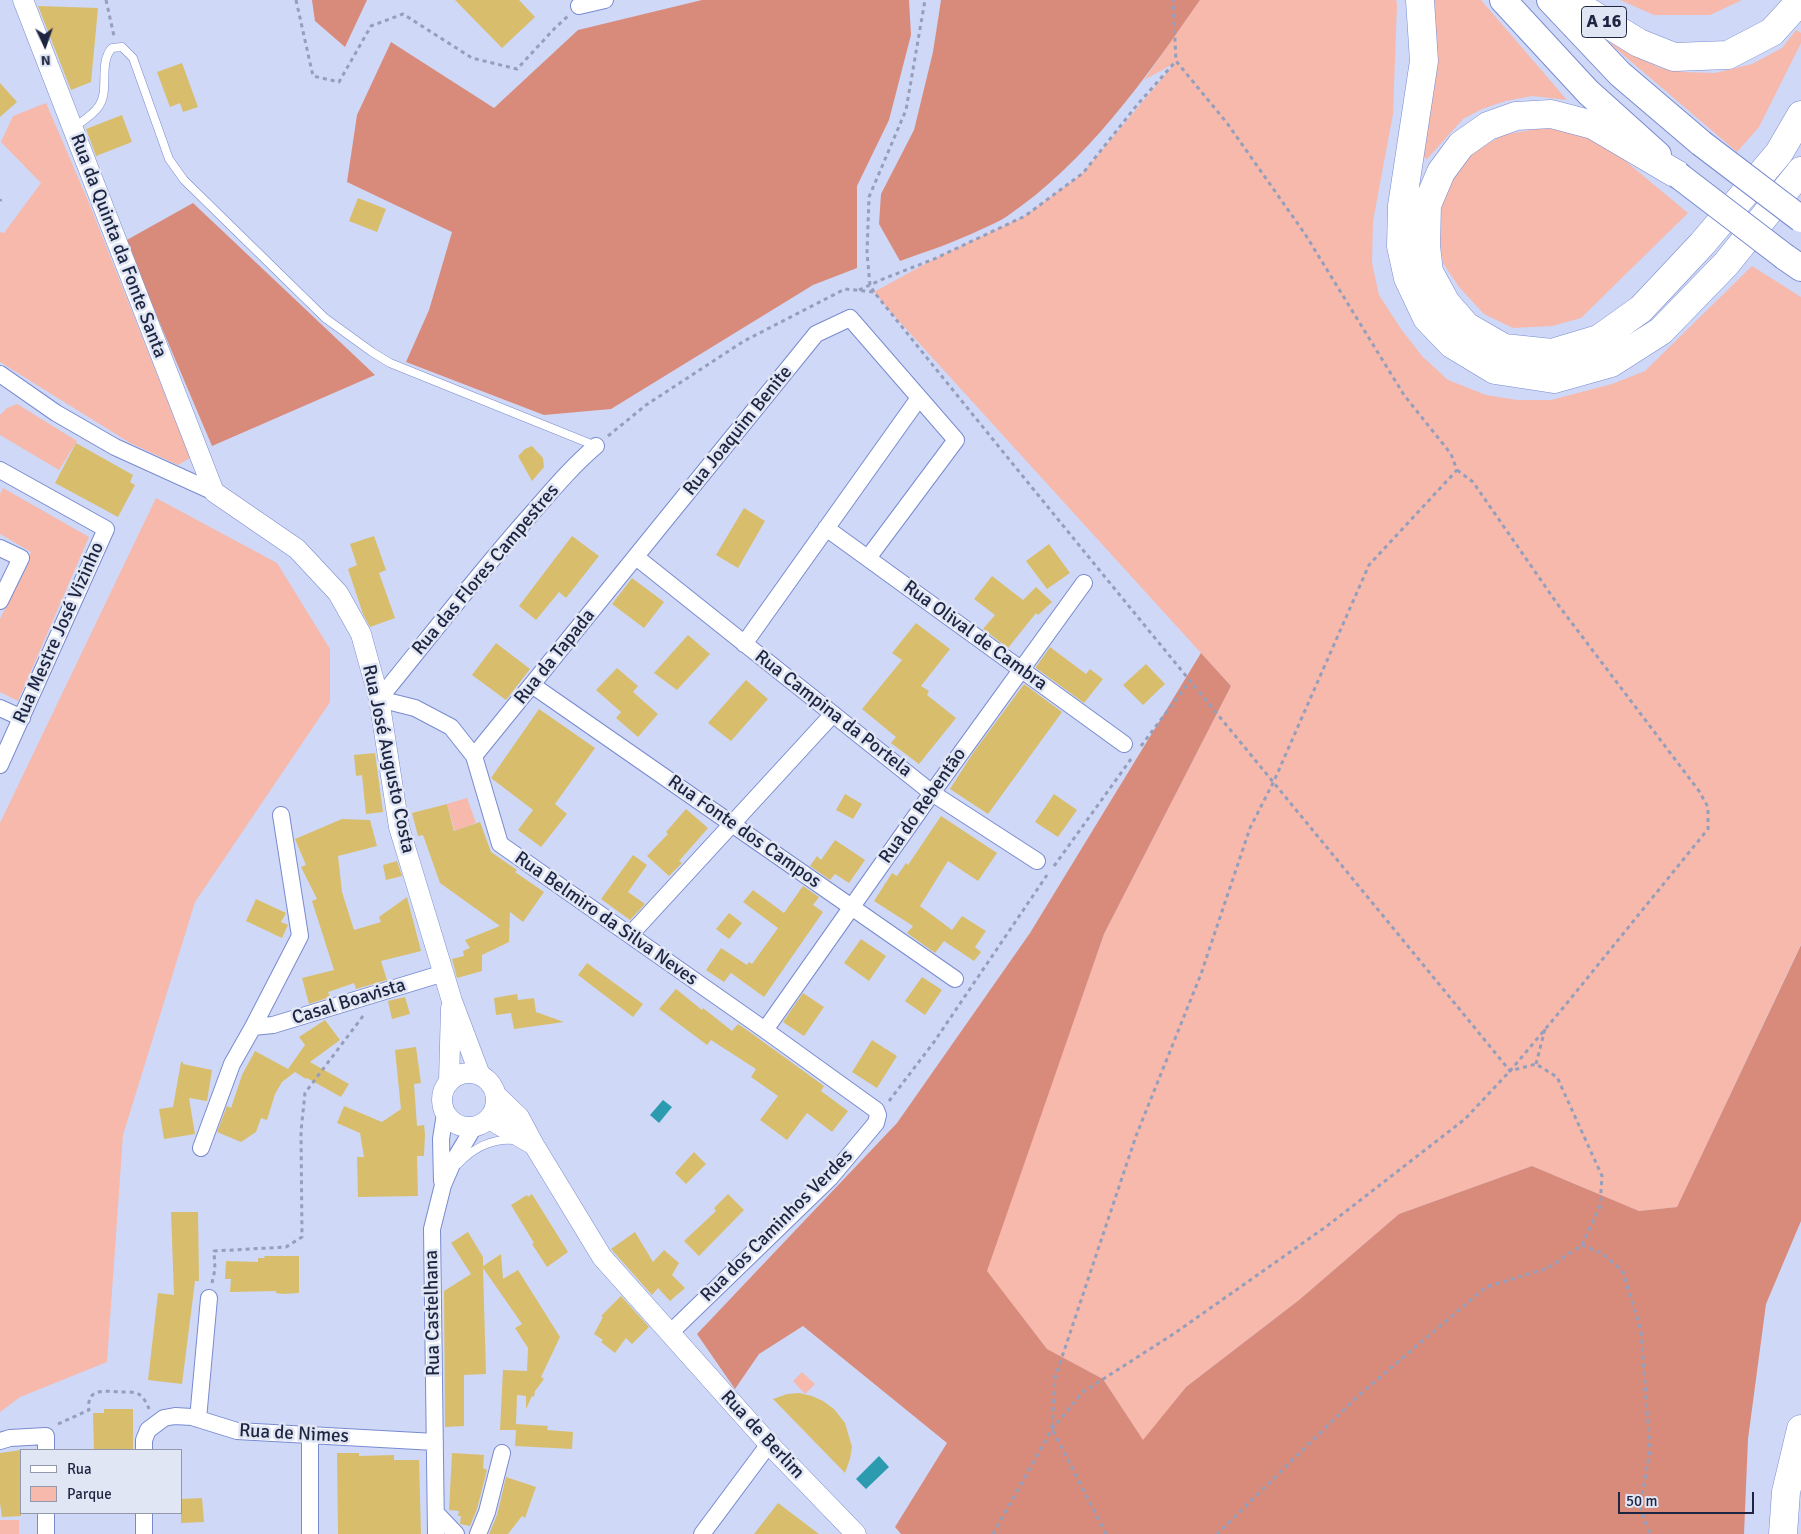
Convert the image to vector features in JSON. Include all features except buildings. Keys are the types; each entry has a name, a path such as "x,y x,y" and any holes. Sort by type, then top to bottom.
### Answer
{"highway":[{"path":"1420,0 1424,61 1402,206 1402,254 1408,278 1427,318 1452,344 1495,370 1554,379 1611,364 1661,331 1726,264 1801,171"},
{"path":"1503,0 1588,92 1678,174 1793,262"},
{"path":"1550,0 1620,74 1701,143 1801,219"},
{"name":"A 16","path":"1568,0 1639,44 1674,57 1728,55 1772,32 1801,0"},
{"path":"1678,174 1593,125 1551,114 1516,116 1488,126 1461,145 1441,172 1427,205 1426,246 1429,272 1446,303 1466,326 1504,348 1552,353 1599,339 1641,309 1702,244 1779,153 1801,116"},
{"path":"1783,1534 1786,1492 1801,1429"}],"street":[{"name":"Rua da Quinta da Fonte Santa","path":"23,0 214,492"},
{"path":"579,6 605,0"},
{"name":"Rua Joaquim Benite","path":"636,558 816,334 850,318 919,398"},
{"name":"Rua José Augusto Costa","path":"2,381 115,447 214,492 297,549 338,593 361,634 379,699 399,827 452,1001 480,1075 493,1087 496,1095 519,1117 602,1257 670,1333"},
{"path":"744,644 919,398 956,440 868,558"},
{"name":"Rua das Flores Campestres","path":"379,699 507,541 577,462 596,446"},
{"name":"Rua Mestre José Vizinho","path":"0,470 106,529 0,765"},
{"name":"Rua Olival de Cambra","path":"826,528 1131,751"},
{"path":"0,548 21,558 0,602"},
{"name":"Rua Campina da Portela","path":"636,558 932,793 1037,861"},
{"name":"Rua da Tapada","path":"474,756 636,558"},
{"name":"Rua do Rebentão","path":"765,1030 932,793 1084,584"},
{"name":"Rua Fonte dos Campos","path":"532,685 955,979"},
{"name":"Rua Belmiro da Silva Neves","path":"379,699 415,708 451,727 474,756 500,844 874,1107 878,1115"},
{"path":"0,708 22,718"},
{"path":"630,935 833,714"},
{"name":"Casal Boavista","path":"201,1148 232,1064 300,936 281,815"},
{"name":"Casal Boavista","path":"253,1027 273,1025 444,973"},
{"name":"Rua José Augusto Costa","path":"452,1001 449,1082 444,1089 442,1097 445,1114 457,1125 466,1127 482,1123 534,1145"},
{"path":"449,1082 463,1073 480,1075"},
{"path":"482,1123 496,1104 496,1095"},
{"name":"Rua Castelhana","path":"442,1186 441,1139 445,1114"},
{"name":"Rua dos Caminhos Verdes","path":"670,1333 830,1178 876,1123 878,1115"},
{"name":"Rua Castelhana","path":"436,1534 432,1229 442,1186 453,1162 482,1123"},
{"path":"198,1419 209,1298"},
{"name":"Rua de Berlim","path":"670,1333 769,1444 856,1534"},
{"name":"Rua de Nimes","path":"157,1422 164,1418 185,1416 236,1431 435,1442"},
{"path":"144,1449 144,1440 148,1430 157,1422"},
{"path":"310,1435 310,1534"},
{"path":"0,1441 10,1438 46,1443"},
{"path":"702,1534 769,1444"},
{"path":"478,1534 487,1512 502,1454"},
{"path":"436,1512 456,1534"},
{"path":"46,1514 46,1534"},
{"path":"144,1514 144,1534"}],"lane":[{"path":"73,128 94,113 100,105 106,58 109,52 116,47 122,47 133,58 169,159 184,180 324,318 355,342 390,363 596,446"},
{"path":"442,1186 462,1160 482,1145 507,1140 534,1145"}],"path":[{"path":"106,0 116,47"},
{"path":"296,0 313,76 339,82 371,26 403,14 472,58 517,69 554,28 579,6"},
{"path":"925,0 906,110 870,197 867,253 870,285 1190,681 1510,1070"},
{"path":"993,1534 1052,1429 1083,1392 1175,1333 1327,1226 1465,1119 1545,1029 1708,829 1708,807 1699,791 1556,602 1473,482 1457,470 1451,454 1404,395 1305,234 1227,124 1176,61 1173,0"},
{"path":"859,290 934,260 1025,216 1082,173 1136,105 1176,61"},
{"path":"596,446 646,405 744,340 845,289 874,292"},
{"path":"1106,1534 1052,1429 1055,1378 1136,1136 1201,974 1250,828 1274,781 1368,565 1457,470"},
{"path":"1054,866 1131,751 1190,681"},
{"path":"878,1115 934,1042 1048,874"},
{"path":"209,1298 215,1269 214,1251 286,1246 302,1237 301,1132 305,1093 382,992"},
{"path":"1536,1064 1545,1029"},
{"path":"1217,1534 1360,1394 1486,1287 1548,1268 1582,1245 1600,1206 1602,1176 1557,1077 1536,1064 1510,1070"},
{"path":"1582,1245 1602,1254 1622,1272 1641,1330 1650,1450 1640,1507 1650,1534"},
{"path":"46,1443 54,1425 89,1410 90,1399 93,1394 102,1390 135,1393 140,1396 157,1422"}],"green space":[{"path":"1200,0 1396,0 1393,114 1373,221 1372,263 1379,295 1401,329 1422,356 1448,380 1486,395 1517,400 1551,400 1612,384 1645,371 1752,266 1801,297 1801,944 1677,1207 1639,1211 1532,1166 1399,1214 1299,1300 1186,1387 1143,1441 1103,1379 1047,1349 986,1271 1104,934 1231,686 874,292 934,259 1025,216 1083,173 1175,63 1144,80"},
{"path":"1430,0 1481,0 1567,100 1532,96 1506,101 1482,109 1463,119 1427,159 1417,154"},
{"path":"1620,0 1742,0 1710,15 1654,15"},
{"path":"1796,30 1801,33 1801,43 1759,127 1737,152 1607,41 1660,68 1685,72 1715,73 1752,64 1782,48"},
{"path":"46,103 89,203 190,458 178,465 130,443 0,362 0,232 4,233 41,183 1,142 13,116"},
{"path":"1546,127 1580,131 1617,154 1688,213 1581,318 1552,326 1513,328 1484,314 1459,287 1443,263 1438,225 1446,186 1464,157 1503,135"},
{"path":"17,404 77,441 59,470 0,435 0,415 7,408"},
{"path":"3,488 89,537 18,701 0,692 0,619 31,552 0,534 0,494"},
{"path":"156,498 277,563 330,649 330,702 195,902 123,1135 107,1362 20,1397 0,1412 0,823"},
{"path":"467,798 476,823 455,831 447,804"},
{"path":"802,1372 815,1384 805,1394 793,1381"},
{"path":"0,1520 19,1520 19,1534 0,1534"}],"shaded area":[{"path":"312,0 367,0 345,47 315,21"},
{"path":"702,0 909,0 911,35 889,120 857,186 857,268 813,285 611,409 544,415 406,362 429,310 452,232 347,182 357,115 391,42 494,108 578,30"},
{"path":"941,0 1200,0 1158,60 1113,118 1063,171 1035,195 997,222 972,234 900,261 879,224 881,194 914,130 933,52"},
{"path":"193,203 375,375 212,446 125,241"},
{"path":"1201,653 1231,686 1104,934 987,1271 1047,1349 1103,1379 1143,1440 1186,1387 1299,1300 1399,1214 1532,1166 1639,1211 1677,1207 1801,945 1801,1221 1766,1304 1748,1439 1744,1534 901,1534 895,1527 947,1443 803,1326 759,1354 735,1389 697,1334 897,1123 1030,933"}],"water":[{"path":"663,1100 672,1107 659,1123 650,1115"},
{"path":"879,1456 889,1467 866,1489 856,1479"}]}
